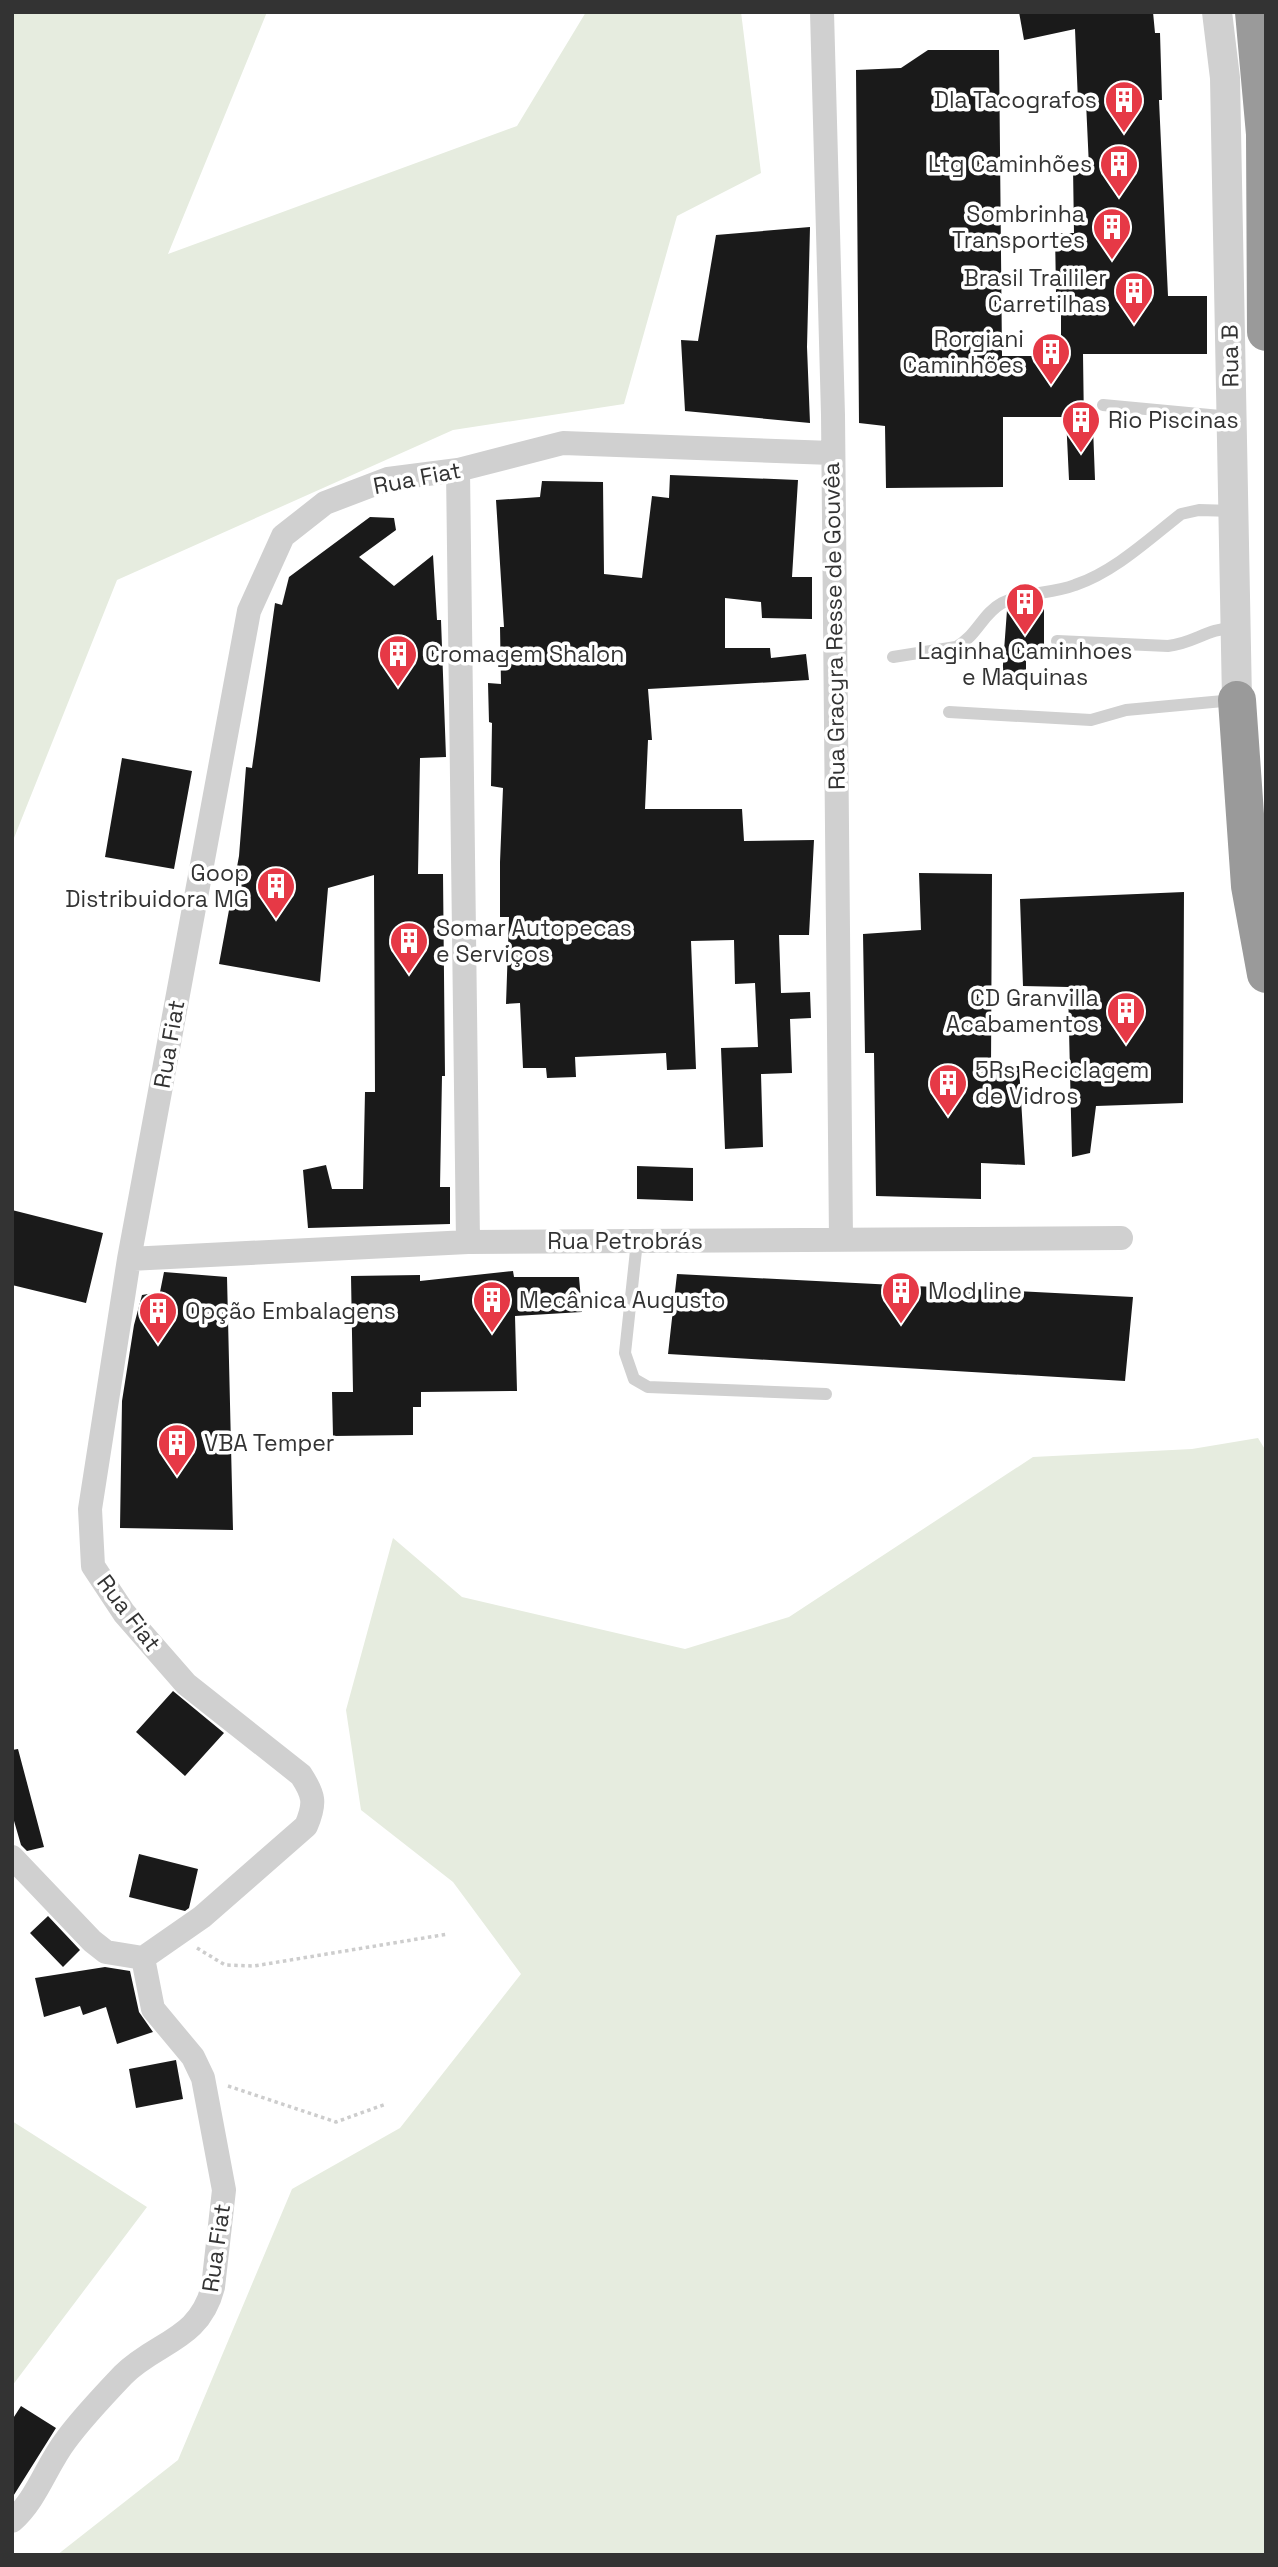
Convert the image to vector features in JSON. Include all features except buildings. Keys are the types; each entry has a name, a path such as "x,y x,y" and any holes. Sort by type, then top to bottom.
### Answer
{"highway":[{"path":"1254,12 1265,134 1266,332"},
{"path":"1237,700 1250,886 1266,974"}],"street":[{"name":"Rua Gracyra Resse de Gouvêa","path":"822,12 832,453 841,1239"},
{"name":"Rua B","path":"1217,12 1225,78 1237,700"},
{"name":"Rua Fiat","path":"12,2521 40,2486 66,2440 125,2374 188,2332 210,2300 224,2190 203,2078 193,2057 153,2009 143,1958 202,1917 306,1826 314,1808 310,1790 301,1775 186,1684 124,1613 93,1566 90,1509 130,1259 249,611 283,536 325,503 388,479 458,470 563,443 832,453"},
{"path":"458,470 468,1242"},
{"name":"Rua Petrobrás","path":"130,1259 468,1242 1121,1238"},
{"path":"12,1857 92,1941 106,1952 143,1958"}],"lane":[{"path":"1103,405 1231,417"},
{"path":"894,657 964,643 995,607 1014,598 1072,587 1091,579 1181,514 1199,510 1233,511"},
{"path":"1057,642 1181,645 1214,628 1236,628"},
{"path":"949,712 1091,720 1126,710 1237,700"},
{"path":"636,1241 625,1353 634,1379 648,1387 826,1394"}],"path":[{"path":"179,1934 208,1957 225,1965 254,1966 448,1934"},
{"path":"203,2078 336,2122 386,2104"}],"shaded area":[{"path":"12,12 267,12 168,254 517,126 586,12 741,12 761,173 677,216 624,404 453,430 117,580 12,843"},
{"path":"1258,1438 1266,1451 1266,2555 57,2555 178,2460 292,2189 400,2128 521,1974 453,1882 361,1810 346,1710 393,1538 462,1597 685,1649 789,1617 1033,1457 1192,1449"},
{"path":"12,2121 147,2207 12,2386"}],"place":[{"name":"Dla Tacografos","path":"1124,134"},
{"name":"Ltg Caminhões","path":"1119,198"},
{"name":"Sombrinha Transportes","path":"1112,261"},
{"name":"Brasil Traililer Carretilhas","path":"1134,325"},
{"name":"Rorgiani Caminhões","path":"1051,386"},
{"name":"Rio Piscinas","path":"1081,454"},
{"name":"Laginha Caminhoes e Maquinas","path":"1025,636"},
{"name":"Cromagem Shalon","path":"398,688"},
{"name":"Goop Distribuidora MG","path":"276,920"},
{"name":"Somar Autopecas e Serviços","path":"409,975"},
{"name":"CD Granvilla Acabamentos","path":"1126,1045"},
{"name":"5Rs Reciclagem de Vidros","path":"948,1117"},
{"name":"Mod line","path":"901,1325"},
{"name":"Mecânica Augusto","path":"492,1334"},
{"name":"Opção Embalagens","path":"158,1345"},
{"name":"VBA Temper","path":"177,1477"}]}
